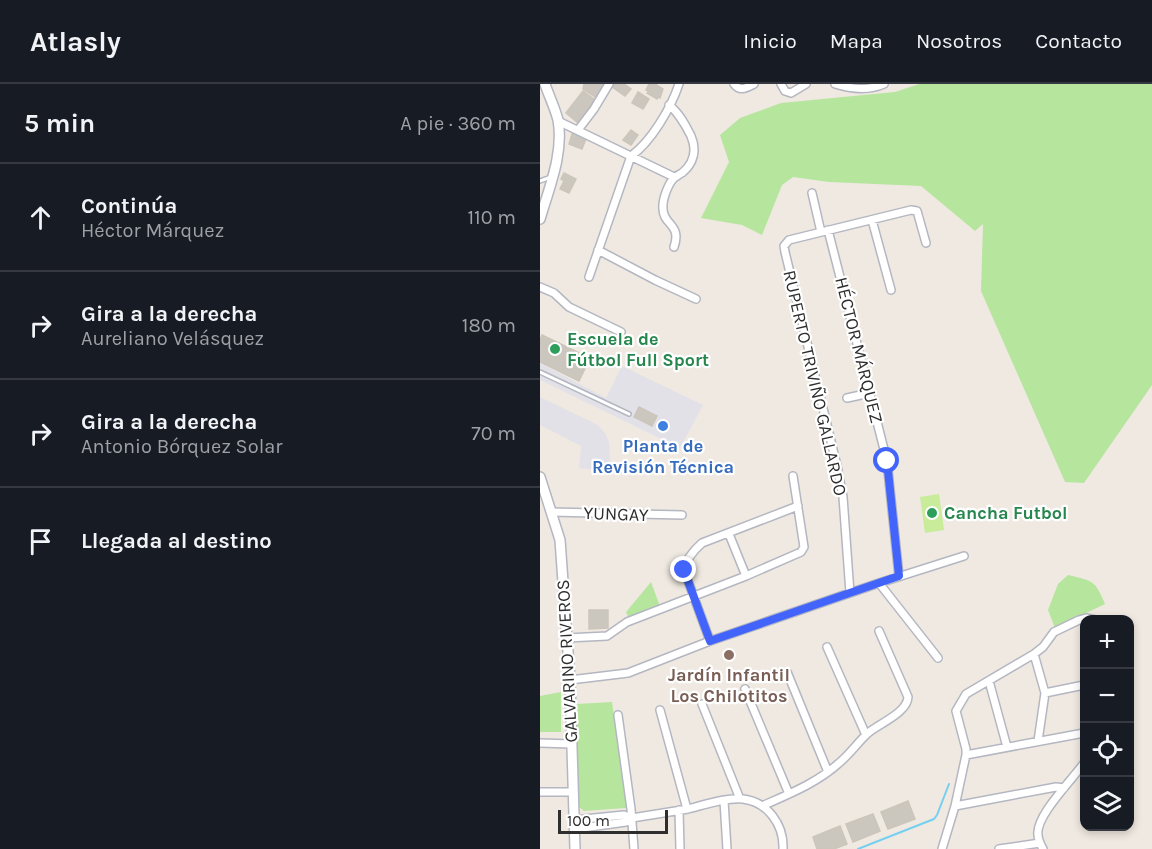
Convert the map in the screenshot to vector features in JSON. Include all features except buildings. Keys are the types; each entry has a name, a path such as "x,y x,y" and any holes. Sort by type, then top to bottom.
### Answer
{"street":[{"path":"540,219 559,148 558,121 545,84"},
{"path":"578,130 609,84"},
{"path":"589,277 631,156 655,129 675,94 678,84"},
{"path":"734,84 739,89 745,89 754,84"},
{"path":"783,87 791,93 806,84"},
{"path":"835,84 864,89 884,84"},
{"path":"669,105 676,110 686,125 695,151 691,163 681,174 674,177 662,208 676,232 677,239 674,247"},
{"path":"558,121 674,177"},
{"name":"HÉCTOR MÁRQUEZ","path":"812,193 825,231 887,461 899,576"},
{"path":"825,231 911,210 917,211 926,243"},
{"path":"872,220 891,290"},
{"name":"RUPERTO TRIVIÑO GALLARDO","path":"825,231 789,240 784,246 843,497 850,593"},
{"path":"598,250 696,299"},
{"path":"540,286 559,296 569,307 621,332"},
{"path":"847,398 870,393"},
{"path":"567,638 607,636 630,621 801,552 804,547 793,476"},
{"name":"GALVARINO RIVEROS","path":"540,477 560,540 570,680 575,849"},
{"path":"710,641 684,570 685,565 702,543 798,506"},
{"name":"YUNGAY","path":"551,512 681,515"},
{"path":"729,534 746,576"},
{"path":"570,680 628,673 710,641 964,556"},
{"path":"879,583 938,658"},
{"path":"942,849 955,806 966,755 956,711 966,694 1034,654 1043,647 1054,632 1080,620"},
{"path":"762,806 807,785 828,772 866,735 904,707 908,699 879,631"},
{"path":"827,647 866,735"},
{"path":"1034,654 1045,693 1038,741"},
{"path":"788,672 828,772"},
{"path":"989,681 1007,747"},
{"path":"1045,693 1080,686"},
{"path":"745,689 789,794"},
{"path":"702,704 740,799"},
{"path":"660,710 683,810 680,849"},
{"path":"618,716 634,849"},
{"path":"966,755 1080,734"},
{"path":"540,743 571,744"},
{"path":"999,849 1042,846 1038,835 1041,821 1080,768"},
{"path":"955,806 1056,787 1064,788"},
{"path":"540,792 573,792"},
{"path":"575,825 624,815 632,818 740,799 750,800 762,806 775,819 780,828 783,845"},
{"path":"724,801 727,849"}],"lane":[{"path":"540,182 553,176"},
{"path":"540,372 629,414"}],"shaded area":[{"name":"Planta de Revisión Técnica","path":"540,363 606,398 622,366 703,405 680,448 540,380"},
{"path":"540,397 598,425 609,442 611,472 579,468 581,446 540,425"}],"green space":[{"path":"919,84 1152,84 1152,385 1084,483 1065,482 981,291 983,224 975,231 921,186 829,182 793,177 782,185 762,235 742,225 701,218 729,162 720,135 740,118 781,103 895,92"},
{"name":"Cancha Futbol","path":"939,494 944,530 925,533 920,497"},
{"path":"1068,575 1083,579 1092,583 1099,590 1105,604 1055,628 1048,610 1058,584"},
{"path":"651,582 661,609 630,621 626,612"},
{"path":"561,692 561,732 540,732 540,696"},
{"path":"612,702 626,808 584,811 579,807 576,704"}],"waterway":[{"path":"858,849 934,819 949,784"}],"place":[{"name":"Escuela de Fútbol Full Sport","path":"555,349"},
{"name":"Planta de Revisión Técnica","path":"663,426"},
{"name":"Cancha Futbol","path":"932,513"},
{"name":"Jardín Infantil Los Chilotitos","path":"729,655"}],"route":[{"path":"684,570 710,641 899,576 887,461"}]}
